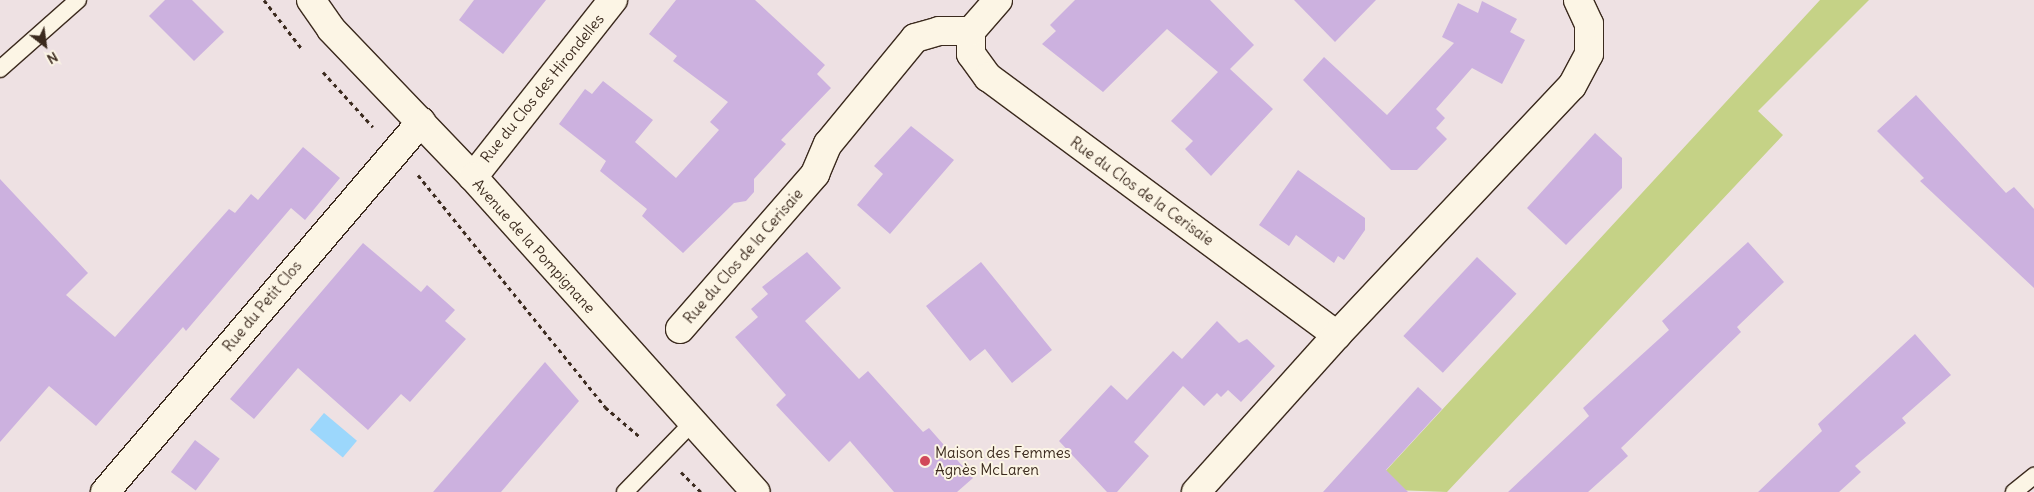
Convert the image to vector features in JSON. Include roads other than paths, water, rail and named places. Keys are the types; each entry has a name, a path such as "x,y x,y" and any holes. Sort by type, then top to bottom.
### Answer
{"street":[{"name":"Avenue de la Pompignane","path":"311,0 331,29 473,177 756,492"},
{"name":"Rue du Clos des Hirondelles","path":"473,177 613,0"},
{"path":"971,31 998,0"},
{"path":"1196,492 1337,335 1572,86 1589,54 1589,24 1578,0"},
{"name":"Rue du Clos de la Cerisaie","path":"680,329 815,174 828,144 914,38 939,31 971,31 971,54 988,77 1337,335"},
{"name":"Rue du Petit Clos","path":"105,492 394,150 421,122"}],"lane":[{"path":"0,69 78,0"},
{"path":"626,492 693,422"},
{"path":"2014,492 2034,476"}],"water":[{"path":"324,413 357,441 343,457 310,430"}],"place":[{"name":"Maison des Femmes Agnès McLaren","path":"925,461"}]}
